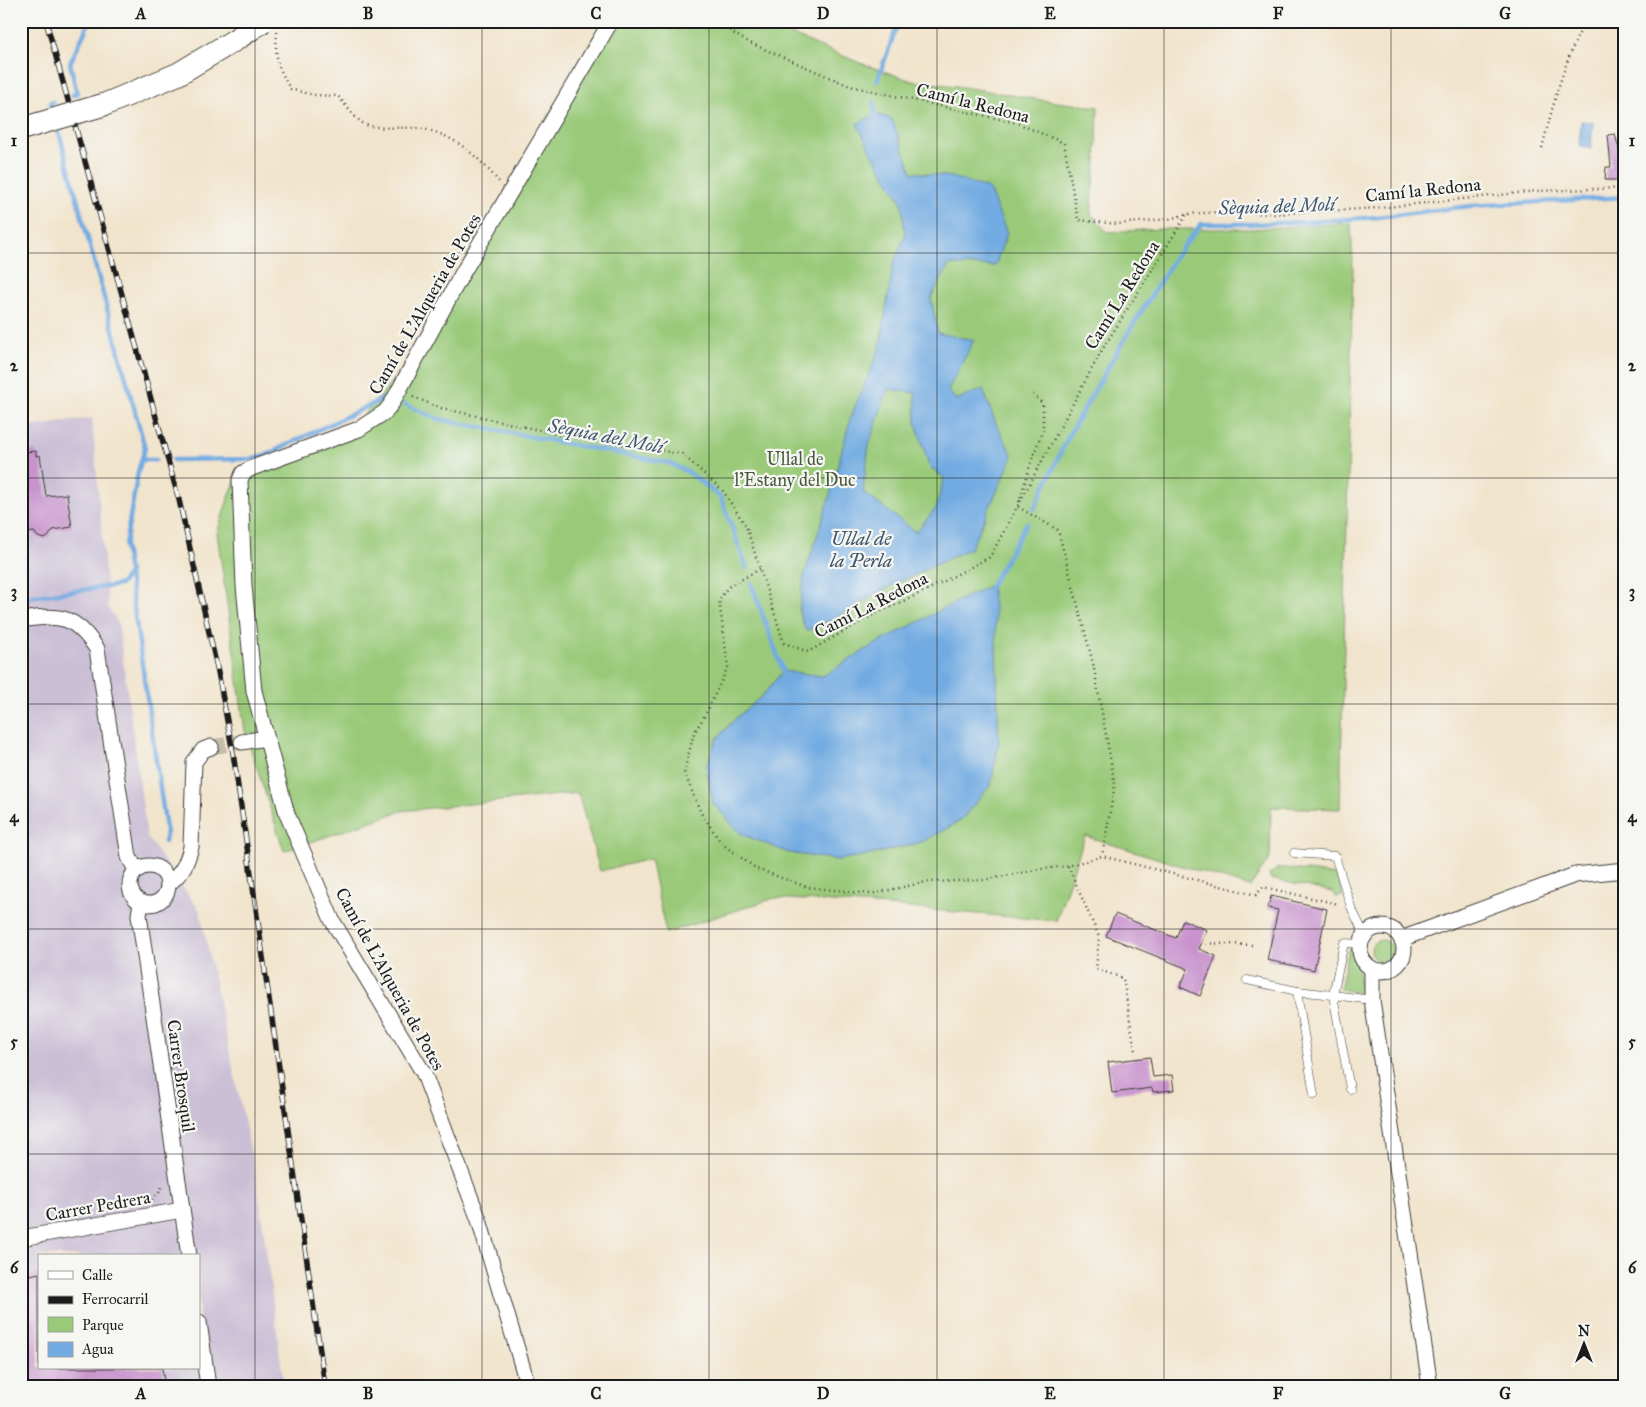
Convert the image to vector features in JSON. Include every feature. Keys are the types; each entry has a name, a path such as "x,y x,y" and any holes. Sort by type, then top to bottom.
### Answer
{"main road":[{"path":"21,128 106,104 178,74 235,40 269,24"}],"street":[{"name":"Camí de L'Alqueria de Potes","path":"528,1386 479,1220 424,1074 332,920 287,814 254,691 244,586 240,480 243,474 252,468 359,429 385,412 400,392 462,274 611,21"},
{"path":"21,620 65,618 85,630 98,649 129,857 136,870"},
{"path":"242,742 266,738"},
{"path":"168,884 177,878 188,860 191,846 194,762 202,750 211,747"},
{"path":"148,865 154,866 165,874 168,884 166,892 153,904 136,899 129,888 132,875 136,870 148,865"},
{"path":"1401,939 1575,875 1625,870"},
{"name":"Carrer Brosquil","path":"141,902 139,915 189,1254"},
{"path":"1372,969 1386,970 1398,964 1404,952 1401,939 1391,929 1384,928 1370,931 1363,940 1360,951 1362,958 1372,969 1372,1000 1430,1386"},
{"name":"Carrer Pedrera","path":"21,1238 182,1210"},
{"path":"200,1329 208,1386"}],"lane":[{"path":"1294,853 1335,856 1363,940 1344,943 1333,996 1350,1089"},
{"path":"1246,980 1297,991 1372,1000"},
{"path":"1297,991 1314,1095"}],"path":[{"name":"Camí la Redona","path":"712,21 750,43 850,86 1017,123 1064,143 1078,220 1118,224 1169,219 1187,214 1219,212 1283,214 1378,208 1537,191 1625,188"},
{"path":"1542,148 1554,102 1579,33 1586,21"},
{"path":"269,24 278,33 276,49 278,65 290,89 314,95 338,96 362,124 416,128 437,133 462,145 503,187 503,194 507,198"},
{"name":"Camí La Redona","path":"400,392 441,408 497,421 557,434 682,454 723,491 746,526 784,643 808,652 865,619 931,588 990,557 1102,350 1187,214"},
{"path":"1033,394 1042,404 1042,430 1017,508 1058,530 1093,663 1115,785 1102,856"},
{"path":"760,569 728,587 719,600 728,667 705,715 694,733 684,772 701,813 722,844 757,869 807,887 871,894 926,882 983,880 1068,866 1102,856 1256,895 1263,887 1351,907"},
{"path":"1068,866 1100,937 1096,969 1123,978 1135,1051"},
{"path":"1202,943 1254,945"}],"shaded area":[{"path":"92,418 108,607 118,623 147,837 200,911 257,1181 284,1386 21,1386 21,428"}],"green space":[{"name":"Ullal de l’Estany del Duc","path":"603,21 759,21 860,63 912,81 1098,107 1096,163 1091,214 1107,232 1161,229 1251,229 1351,223 1353,270 1340,809 1271,807 1270,858 1250,887 1085,836 1056,921 775,898 666,933 650,859 600,871 578,793 401,811 284,851 245,731 217,533 229,496 238,474 355,426 405,366"},
{"path":"1278,868 1337,875 1343,896 1336,897 1332,892 1270,879 1269,875"},
{"path":"1382,940 1390,943 1393,951 1390,959 1382,962 1374,959 1371,951 1374,943"},
{"path":"1352,947 1355,950 1361,990 1359,993 1340,989 1349,948"}],"water":[{"name":"Ullal de la Perla","path":"875,114 892,119 912,172 952,177 989,189 1007,233 995,266 949,265 931,298 938,333 974,340 948,390 956,400 983,389 996,424 1013,456 971,548 883,590 833,619 806,631 799,612 804,576 828,502 851,416 880,347 893,265 905,235 902,203 857,124","holes":["888,389 915,393 916,423 929,466 944,478 936,508 916,532 863,492 869,445"]},
{"path":"1581,121 1593,122 1591,148 1579,146"},
{"path":"991,585 995,613 999,742 991,785 960,821 922,842 874,854 838,860 789,853 741,834 713,803 706,767 716,740 734,720 763,695 783,671 823,676 870,647"}],"building":[{"path":"1615,134 1621,157 1625,157 1625,180 1605,180 1606,167 1611,167 1608,135"},
{"path":"36,451 36,456 40,455 46,496 67,494 72,527 53,530 44,539 38,537 34,532 21,534 21,486 28,485 24,452"},
{"path":"1271,896 1327,909 1314,970 1267,960 1278,910 1268,908"},
{"path":"1115,914 1176,938 1183,920 1207,930 1199,949 1216,956 1200,996 1180,987 1188,969 1106,936"},
{"path":"1150,1057 1153,1077 1172,1075 1174,1090 1153,1092 1152,1088 1112,1093 1108,1062"},
{"path":"38,1273 38,1370 162,1370 165,1386 21,1386 21,1277"}],"waterway":[{"path":"72,95 77,94 70,63 90,21"},
{"path":"877,81 899,21"},
{"path":"53,102 50,103 53,113"},
{"path":"874,102 875,114"},
{"path":"57,125 145,448 138,472 125,546 166,829 165,842"},
{"name":"Sèquia del Molí","path":"1034,509 1070,433 1128,333 1176,256 1201,224 1306,222 1378,217 1471,206 1625,197"},
{"name":"Sèquia del Molí","path":"173,460 251,459 268,454 383,399"},
{"name":"Sèquia del Molí","path":"404,404 438,419 669,463 690,473 721,498 747,568"},
{"name":"Sèquia del Molí","path":"141,460 156,460"},
{"name":"Sèquia del Molí","path":"991,585 1027,523"},
{"path":"21,598 120,585 129,574"},
{"name":"Sèquia del Molí","path":"751,583 783,671"}],"tunnel":[{"path":"211,747 242,742"}],"railway":[{"path":"46,21 179,500 218,672 233,753 325,1386"}]}
